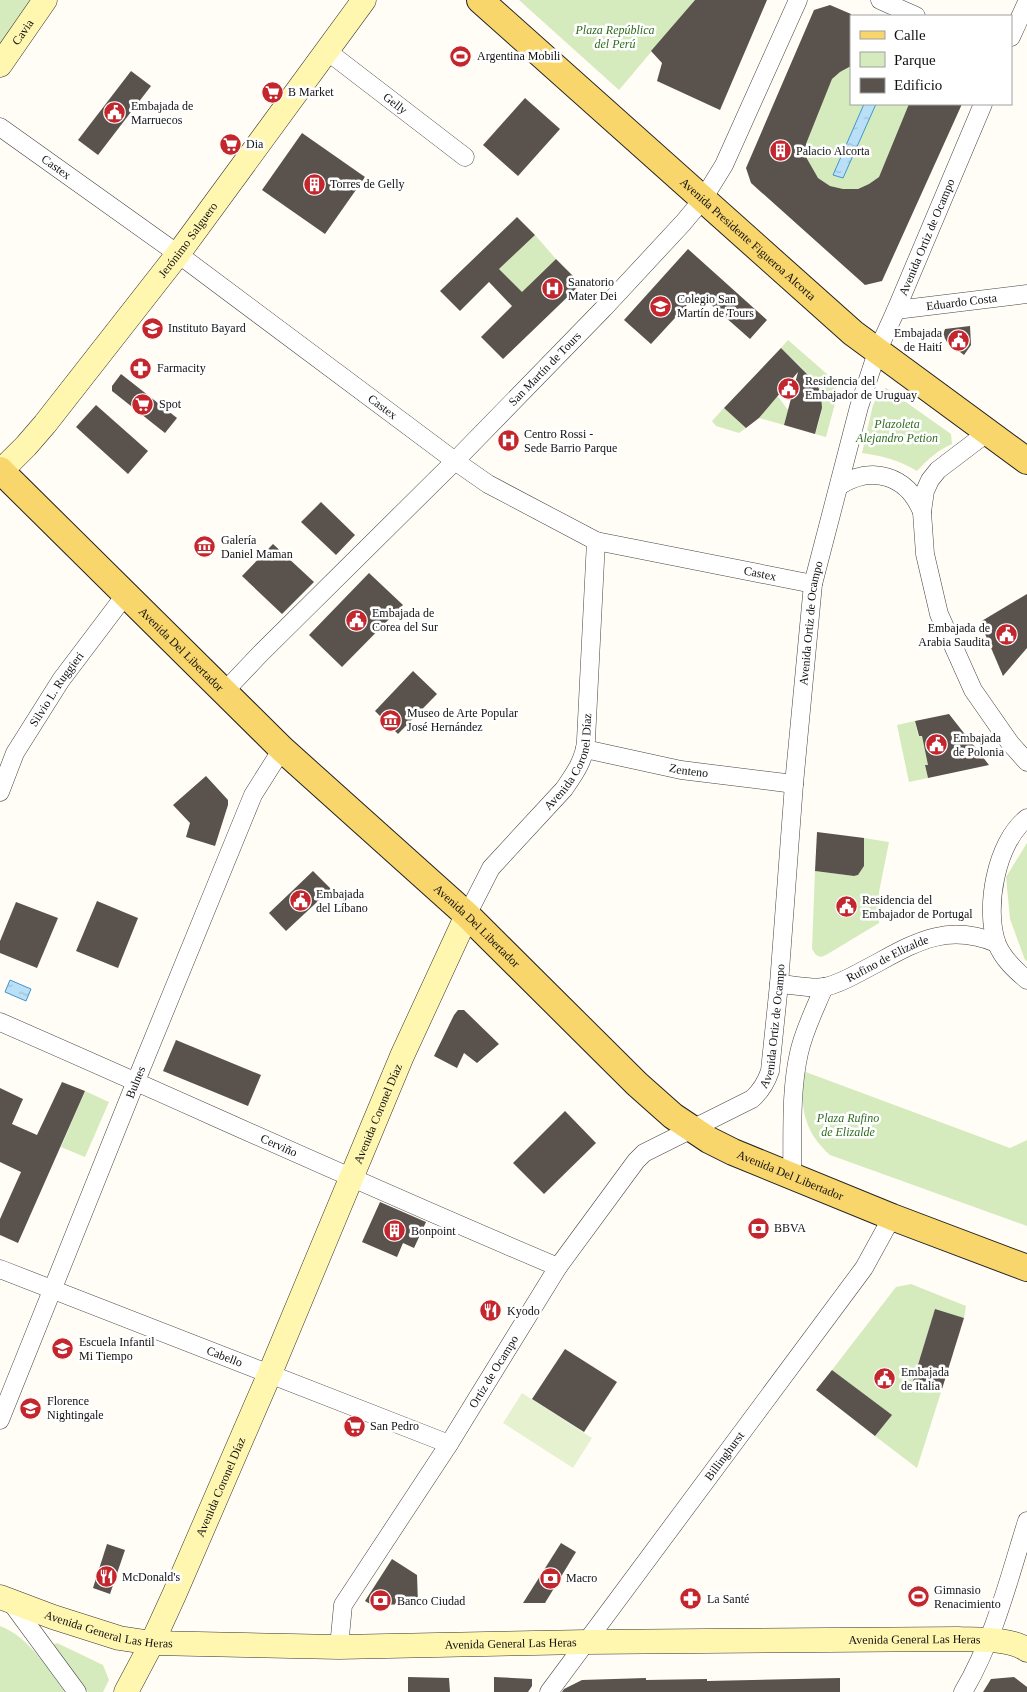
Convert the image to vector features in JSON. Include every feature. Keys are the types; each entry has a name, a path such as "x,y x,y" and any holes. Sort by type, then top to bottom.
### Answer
{"main road":[{"name":"Cavia","path":"0,65 44,0"},
{"name":"Jerónimo Salguero","path":"1,471 45,424 178,254 364,0"},
{"name":"Avenida Presidente Figueroa Alcorta","path":"480,0 854,333 877,352 1027,461"},
{"name":"Avenida Del Libertador","path":"1,471 282,749 467,914 637,1084 673,1116 732,1152 1027,1268"},
{"name":"Avenida Coronel Díaz","path":"126,1692 152,1643 270,1373 402,1056 467,914"},
{"name":"Avenida General Las Heras","path":"5,1599 119,1638 152,1643 339,1647 586,1642 988,1640 1021,1646 1027,1650"}],"street":[{"name":"San Martín de Tours","path":"225,691 266,647 455,461 604,308 703,199 724,165 798,0"},
{"path":"880,0 914,15"},
{"path":"1012,36 1027,2"},
{"path":"1012,38 1027,35"},
{"name":"Gelly","path":"327,51 464,157"},
{"name":"Avenida Ortiz de Ocampo","path":"692,1129 752,1099 761,1091 767,1081 771,1063 779,984 812,584 859,408 877,352 983,105"},
{"name":"Castex","path":"0,126 178,254 488,484 596,541 812,584"},
{"name":"Eduardo Costa","path":"896,310 1027,294"},
{"path":"988,432 938,470 930,480 922,512 925,554 928,574 939,614 972,690 1010,743 1027,762"},
{"path":"838,486 847,480 867,474 887,477 897,481 912,494 922,512"},
{"name":"Avenida Coronel Díaz","path":"467,914 491,868 564,789 577,770 586,749 596,541"},
{"name":"Silvio L. Ruggieri","path":"0,792 15,753 61,680 126,594"},
{"name":"Bulnes","path":"0,1420 253,794 282,749"},
{"name":"Zenteno","path":"586,749 681,770 794,784"},
{"path":"1027,818 1012,834 998,865 993,907 996,943 1009,964 1027,980"},
{"name":"Rufino de Elizalde","path":"779,984 824,987 841,982 932,937 968,934 996,943"},
{"path":"792,1177 796,1069 806,1028 824,987"},
{"name":"Cerviño","path":"0,1022 352,1177 422,1210 558,1267"},
{"name":"Ortiz de Ocampo","path":"339,1647 343,1605 449,1444 558,1267 636,1161 644,1153 692,1129"},
{"name":"Billinghurst","path":"549,1692 864,1268 892,1216"},
{"name":"Cabello","path":"0,1269 449,1444"},
{"path":"963,1692 971,1680 988,1640 1027,1521"},
{"path":"5,1599 77,1692"}],"green space":[{"path":"0,0 37,0 0,53"},
{"name":"Plaza República del Perú","path":"519,0 695,0 619,90"},
{"path":"850,67 850,105 909,106 879,177 858,189 843,189 830,186 818,178 806,157 806,144 832,79"},
{"path":"535,235 556,259 529,285 523,294 499,269"},
{"path":"788,340 835,381 837,396 826,437 815,434 822,400 819,389 804,370 781,348"},
{"name":"Plazoleta Alejandro Petion","path":"886,388 951,434 952,444 942,449 917,471 890,459 862,453 873,405 882,389"},
{"path":"770,390 788,410 784,425 759,418"},
{"path":"724,408 746,428 739,433 716,426 712,421"},
{"path":"915,721 918,736 922,736 928,765 925,766 928,778 909,782 897,725"},
{"path":"864,838 889,842 879,892 879,923 821,957 816,955 812,949 815,871 858,875 864,866"},
{"path":"1027,843 1027,961 1010,919 1006,877"},
{"name":"Plaza Rufino de Elizalde","path":"803,1071 1010,1148 1027,1140 1027,1226 830,1155 814,1136 805,1117 802,1095"},
{"path":"85,1091 109,1102 85,1157 61,1147"},
{"path":"911,1284 966,1306 964,1318 935,1310 913,1380 942,1389 917,1468 875,1436 891,1415 832,1370 896,1287"},
{"path":"522,1393 592,1438 573,1468 503,1423"},
{"path":"0,1626 29,1645 66,1692 0,1692"},
{"path":"57,1643 103,1665 109,1680 103,1692 88,1692 54,1651 54,1644"}],"water":[{"path":"864,105 876,105 843,178 833,175"},
{"path":"10,980 31,989 26,1001 5,992"}],"building":[{"path":"695,0 767,0 720,110 657,81 662,63 651,51"},
{"name":"Palacio Alcorta","path":"830,5 851,14 850,67 832,79 806,144 806,157 818,178 830,186 843,189 858,189 879,177 909,105 962,105 882,281 865,285 751,183 746,168 814,10"},
{"name":"Embajada de Marruecos","path":"131,71 151,86 98,155 78,140"},
{"path":"525,98 560,129 518,176 483,145"},
{"name":"Torres de Gelly","path":"302,133 365,177 325,234 262,190"},
{"name":"Sanatorio Mater Dei","path":"517,217 535,235 499,269 522,292 556,259 581,284 503,359 481,337 512,306 489,282 460,311 440,291"},
{"name":"Colegio San Martín de Tours","path":"688,249 767,320 750,339 698,293 651,344 624,320"},
{"name":"Embajada de Haití","path":"970,326 971,345 964,355 947,342 943,335 945,329"},
{"path":"781,348 812,379 821,393 822,408 815,434 784,425 798,372 759,418 746,428 724,408"},
{"name":"Spot","path":"121,374 177,418 165,433 112,391 112,386"},
{"path":"96,405 148,451 128,474 76,427"},
{"path":"321,502 355,535 336,555 301,522"},
{"path":"273,544 314,582 282,614 242,576"},
{"name":"Embajada de Corea del Sur","path":"369,573 403,605 342,667 309,635"},
{"name":"Embajada de Arabia Saudita","path":"1027,594 1027,648 1003,676 980,622"},
{"path":"413,671 437,694 398,734 375,711"},
{"path":"949,714 989,765 928,778 925,765 928,765 922,736 919,736 915,721"},
{"path":"206,776 228,800 215,846 186,837 190,823 173,805"},
{"path":"817,832 864,838 864,866 858,875 815,871"},
{"name":"Embajada del Líbano","path":"313,871 331,889 286,931 269,913"},
{"path":"97,901 138,918 118,968 76,951"},
{"path":"16,902 58,918 37,968 0,953 0,941"},
{"path":"458,1010 464,1010 499,1044 477,1063 464,1053 457,1068 434,1056"},
{"path":"176,1040 261,1075 248,1106 163,1071"},
{"path":"62,1082 85,1091 18,1243 0,1235 0,1219 21,1172 0,1162 0,1088 23,1099 12,1124 37,1135"},
{"path":"565,1111 596,1143 544,1194 513,1163"},
{"name":"Bonpoint","path":"380,1202 426,1222 414,1248 403,1243 397,1257 362,1242"},
{"path":"935,1309 964,1318 942,1389 913,1381"},
{"path":"565,1349 617,1382 584,1432 532,1399"},
{"path":"832,1370 892,1415 875,1436 816,1390"},
{"name":"Macro","path":"561,1543 576,1552 545,1603 523,1603"},
{"name":"McDonald's","path":"107,1544 125,1550 110,1594 93,1588"},
{"path":"392,1559 417,1575 418,1604 372,1605 365,1601"},
{"path":"408,1677 449,1678 450,1692 408,1692"},
{"path":"494,1677 532,1679 532,1686 528,1692 494,1692"},
{"path":"1014,1677 1027,1687 1027,1692 983,1692 991,1679"},
{"path":"646,1678 646,1680 707,1679 707,1681 840,1678 840,1692 562,1692 564,1689 582,1680"}],"place":[{"name":"Argentina Mobili","path":"461,56"},
{"name":"B Market","path":"272,92"},
{"name":"Embajada de Marruecos","path":"115,113"},
{"name":"Dia","path":"230,144"},
{"name":"Palacio Alcorta","path":"780,151"},
{"name":"Torres de Gelly","path":"314,184"},
{"name":"Sanatorio Mater Dei","path":"552,289"},
{"name":"Colegio San Martín de Tours","path":"661,306"},
{"name":"Instituto Bayard","path":"152,328"},
{"name":"Embajada de Haití","path":"958,340"},
{"name":"Farmacity","path":"141,368"},
{"name":"Residencia del Embajador de Uruguay","path":"789,388"},
{"name":"Spot","path":"143,404"},
{"name":"Centro Rossi - Sede Barrio Parque","path":"508,441"},
{"name":"Galería Daniel Maman","path":"205,547"},
{"name":"Embajada de Corea del Sur","path":"356,620"},
{"name":"Embajada de Arabia Saudita","path":"1006,635"},
{"name":"Museo de Arte Popular José Hernández","path":"391,720"},
{"name":"Embajada de Polonia","path":"937,745"},
{"name":"Embajada del Líbano","path":"300,901"},
{"name":"Residencia del Embajador de Portugal","path":"846,907"},
{"name":"BBVA","path":"758,1228"},
{"name":"Bonpoint","path":"395,1231"},
{"name":"Kyodo","path":"491,1311"},
{"name":"Escuela Infantil Mi Tiempo","path":"63,1349"},
{"name":"Embajada de Italia","path":"885,1379"},
{"name":"Florence Nightingale","path":"31,1408"},
{"name":"San Pedro","path":"354,1426"},
{"name":"McDonald's","path":"106,1577"},
{"name":"Macro","path":"550,1578"},
{"name":"Gimnasio Renacimiento","path":"918,1597"},
{"name":"La Santé","path":"691,1599"},
{"name":"Banco Ciudad","path":"381,1601"}]}
